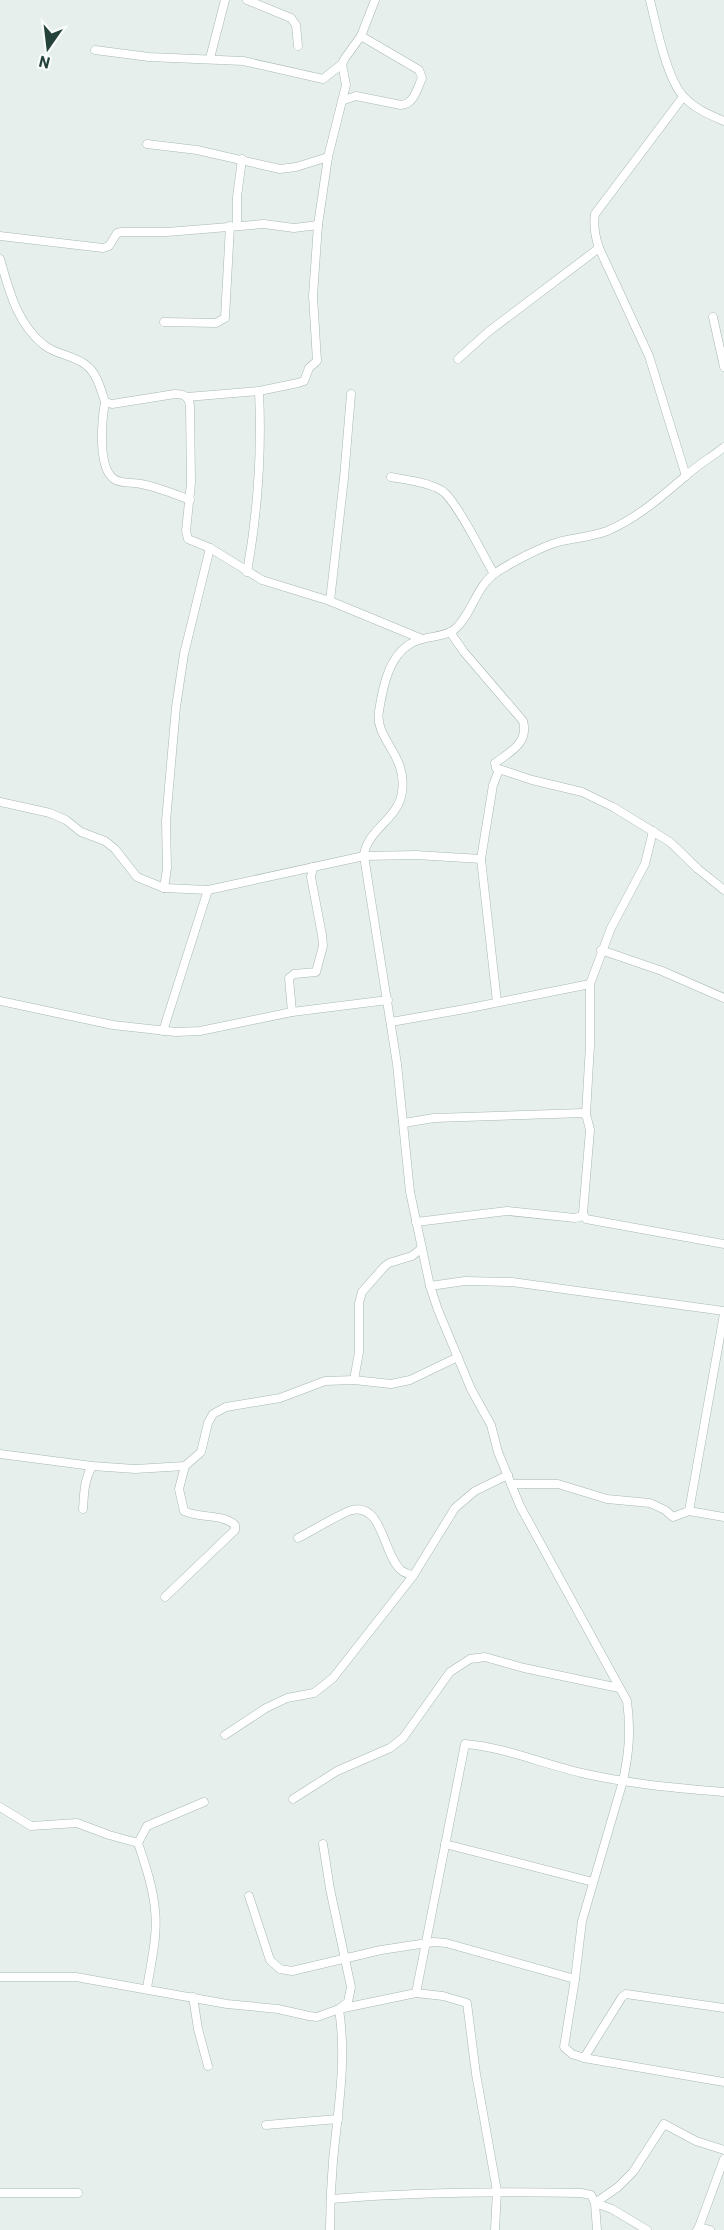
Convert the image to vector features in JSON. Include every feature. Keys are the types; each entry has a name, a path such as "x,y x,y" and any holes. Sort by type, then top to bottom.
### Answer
{"street":[{"path":"210,58 225,0"},
{"path":"247,0 291,18 296,25 298,46"},
{"path":"96,50 187,60 210,58 243,61 323,79 342,64 361,36 375,0"},
{"path":"650,0 657,31 673,80 683,97 704,112 724,121"},
{"path":"344,100 356,96 407,105 422,78 419,70 361,36"},
{"path":"105,402 112,404 175,394 183,394 187,397 259,391 301,382 305,379 308,369 318,359 313,296 318,225 328,157 344,100 346,82 342,64"},
{"path":"683,97 595,214 593,223 599,248 649,356 686,476"},
{"path":"147,144 242,159 280,169 296,167 328,157"},
{"path":"164,322 216,323 225,318 242,159"},
{"path":"0,236 103,248 109,246 118,233 167,232 234,226 275,225 294,228 318,225"},
{"path":"458,359 515,311 599,248"},
{"path":"0,259 16,309 25,325 50,349 82,362 95,376 105,402 102,420 104,457 110,475 118,481 141,484 190,500"},
{"path":"713,317 724,367"},
{"path":"247,572 258,504 259,391"},
{"path":"330,601 351,394"},
{"path":"187,397 190,405 190,500 187,538 210,548 262,580 330,601 422,639"},
{"path":"724,447 626,523 598,534 547,546 494,574 450,632 422,639 401,650 390,668 379,711 379,723 381,731 400,764 403,780 402,793 392,815 366,845 364,856 388,1000 404,1123 409,1184 430,1286 471,1389 490,1425 498,1452 529,1525 627,1701 630,1741 623,1781 582,1921 564,2047 572,2054 585,2058 724,2082"},
{"path":"391,477 444,492 476,541 494,574"},
{"path":"164,888 167,868 166,821 176,707 184,654 210,548"},
{"path":"450,632 464,652 523,721 522,741 495,764 495,767 592,796 653,831 678,849 724,891"},
{"path":"497,1002 481,859 493,785 499,770"},
{"path":"0,802 50,813 66,820 81,832 105,841 115,849 137,877 164,888 208,890 364,856 416,855 481,859"},
{"path":"583,1216 590,1130 586,1114 590,1045 590,984 611,928 645,864 653,831"},
{"path":"292,1012 289,978 294,974 316,972 323,946 312,877 313,867"},
{"path":"163,1031 208,890"},
{"path":"602,950 662,971 724,998"},
{"path":"391,1022 465,1010 590,984"},
{"path":"0,1001 114,1025 163,1031 200,1031 292,1012 388,1000"},
{"path":"404,1123 434,1118 586,1114"},
{"path":"416,1222 507,1211 574,1218 583,1216"},
{"path":"583,1216 590,1222 724,1244"},
{"path":"354,1380 359,1352 359,1303 362,1292 389,1263 412,1257 422,1248"},
{"path":"430,1286 465,1281 512,1282 724,1312 689,1511"},
{"path":"165,1597 236,1530 235,1525 230,1521 209,1516 195,1516 184,1511 179,1490 186,1466 201,1452 208,1423 213,1414 226,1407 280,1398 325,1381 354,1380 391,1384 410,1380 458,1357"},
{"path":"0,1455 135,1469 186,1466"},
{"path":"83,1509 86,1483 92,1466"},
{"path":"225,1735 266,1708 287,1698 314,1693 333,1678 413,1576 455,1508 475,1491 508,1475"},
{"path":"512,1484 558,1484 608,1499 650,1503 673,1517 689,1511 724,1517"},
{"path":"298,1539 352,1510 368,1511 375,1518 400,1569 413,1576"},
{"path":"293,1799 337,1771 390,1748 403,1738 450,1672 470,1659 485,1657 524,1668 619,1688"},
{"path":"416,1993 465,1744 490,1748 623,1781 724,1791"},
{"path":"147,1988 155,1910 150,1880 138,1842 147,1826 204,1802"},
{"path":"0,1807 32,1826 77,1823 109,1835 138,1842"},
{"path":"323,1844 351,1997 339,2009"},
{"path":"445,1844 593,1882"},
{"path":"249,1896 270,1960 280,1969 292,1971 381,1950 446,1943 575,1979"},
{"path":"0,1977 76,1977 227,2004 278,2009 317,2017 339,2009 416,1993 443,1995 468,2003 476,2074 497,2191 495,2230"},
{"path":"585,2058 626,1994 724,2008"},
{"path":"193,1997 198,2029 208,2066"},
{"path":"330,2230 343,2040 339,2009"},
{"path":"266,2125 338,2119"},
{"path":"595,2203 618,2187 633,2172 663,2124 696,2141 724,2150"},
{"path":"710,2230 698,2229 724,2159"},
{"path":"331,2199 388,2194 497,2191 581,2193 591,2195 595,2203 597,2230"},
{"path":"0,2193 78,2193"},
{"path":"595,2203 612,2209 647,2230"}]}
